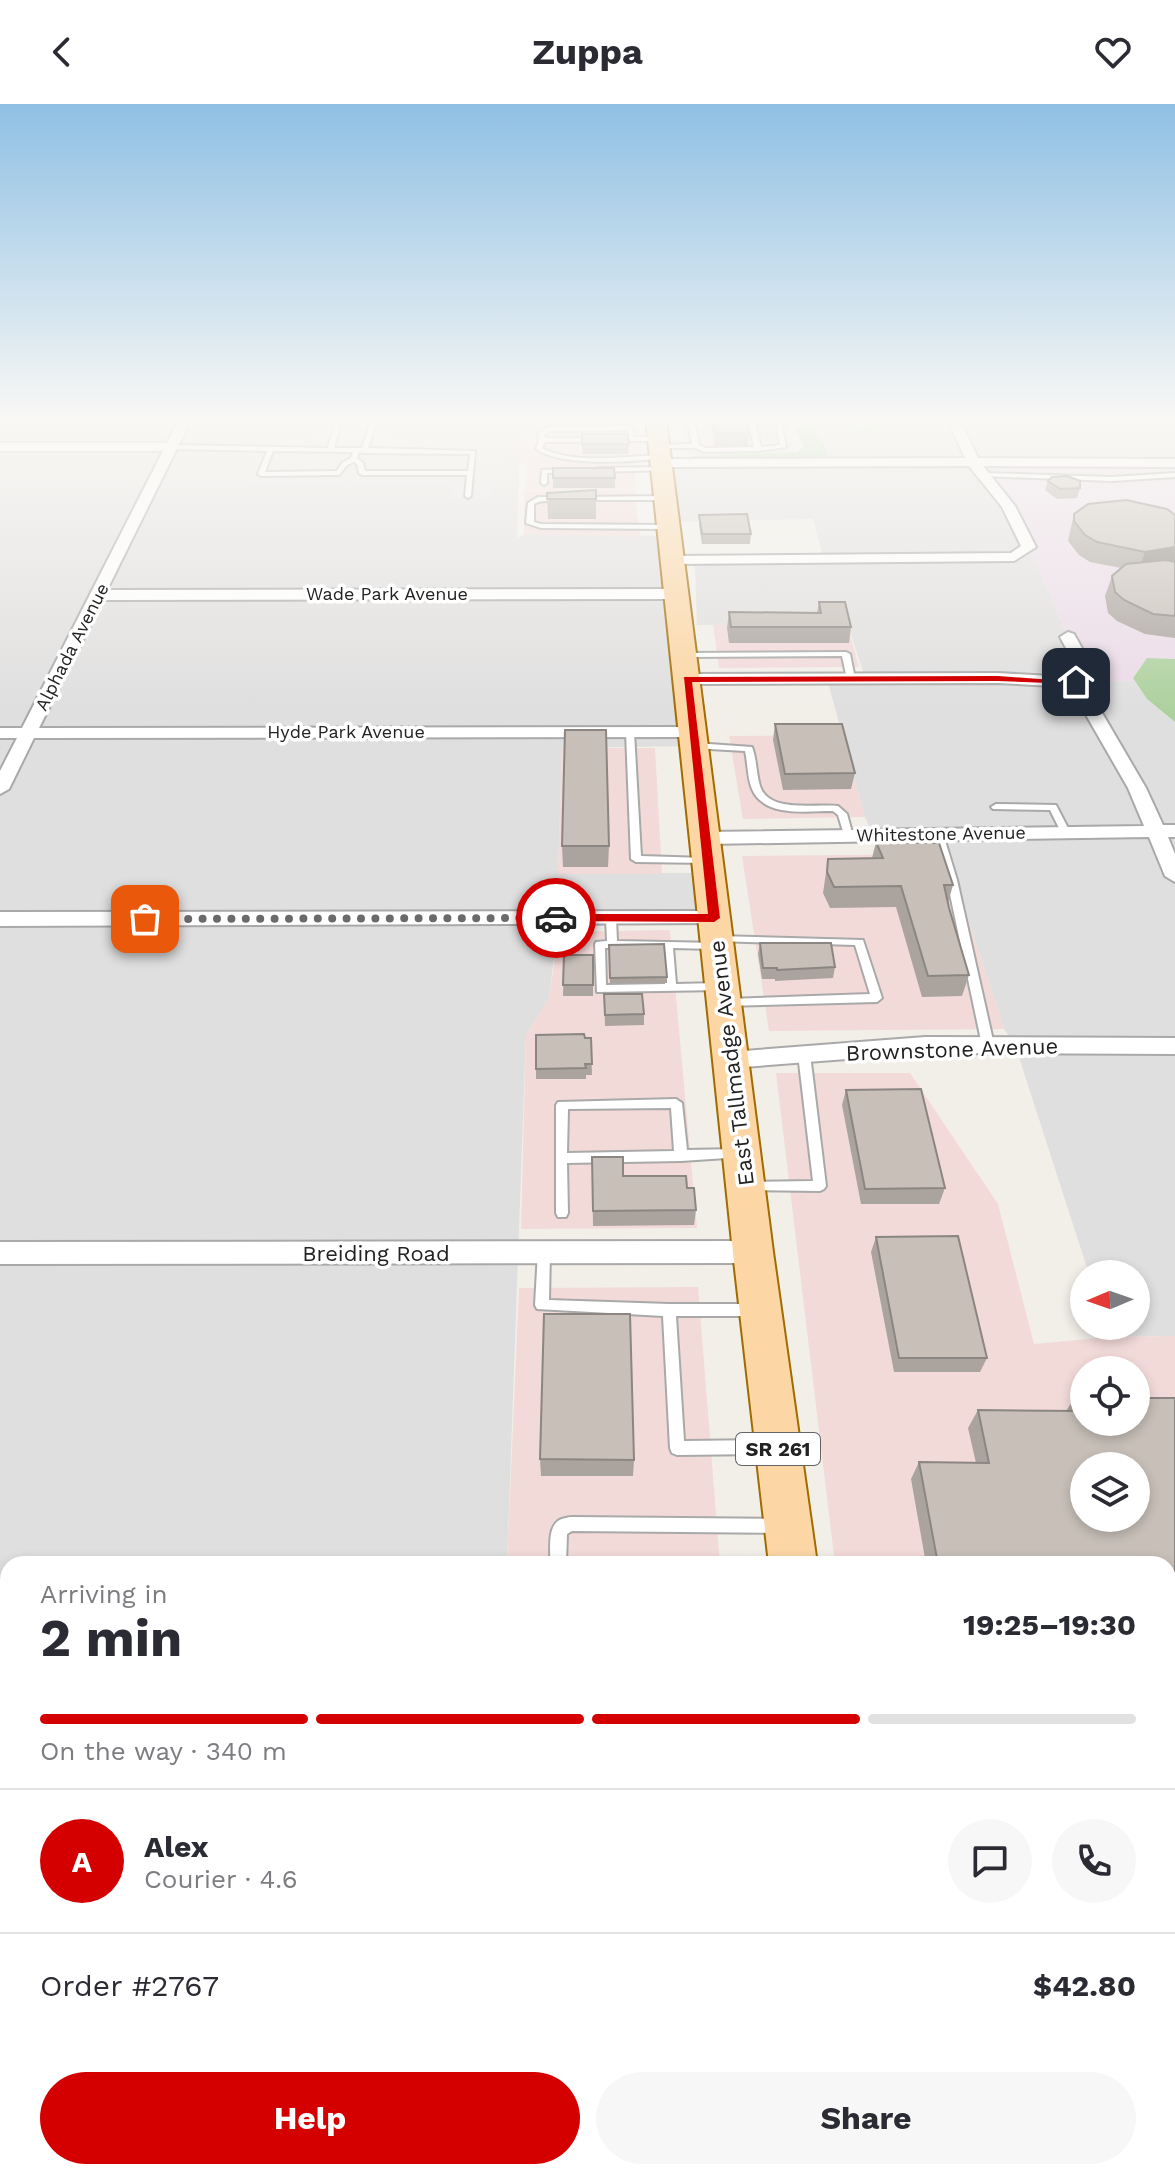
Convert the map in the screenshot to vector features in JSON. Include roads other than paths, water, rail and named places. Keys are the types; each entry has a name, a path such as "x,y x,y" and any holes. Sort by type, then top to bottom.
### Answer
{"main road":[{"name":"East Tallmadge Avenue","path":"666,517 790,1545"}],"street":[{"name":"Alphada Avenue","path":"0,789 138,517"},
{"path":"672,560 1014,557 1029,547 1014,517"},
{"name":"Wade Park Avenue","path":"99,595 675,594"},
{"path":"1068,637 1080,659 1076,682 1165,831 1175,876"},
{"path":"686,667 851,679 1076,682"},
{"name":"Hyde Park Avenue","path":"0,733 630,732 694,739"},
{"name":"Whitestone Avenue","path":"708,849 848,836 1165,831"},
{"path":"0,919 647,918 715,934"},
{"name":"Brownstone Avenue","path":"730,1060 925,1045 1175,1046"},
{"name":"Breiding Road","path":"0,1253 753,1252"}],"lane":[{"path":"530,517 530,523 556,526 620,527"},
{"path":"620,517 620,527"},
{"path":"620,527 626,517"},
{"path":"544,522 556,526"},
{"path":"686,667 846,654 851,679"},
{"path":"630,732 636,859 708,849"},
{"path":"694,739 749,749 758,792 766,801 779,806 835,808 842,814 848,836"},
{"path":"996,807 1053,807 1065,832"},
{"path":"938,834 952,880 988,1045"},
{"path":"611,918 612,944"},
{"path":"641,946 647,918"},
{"path":"715,934 859,942 877,998 723,995 639,986 601,989 600,944 667,945 715,934"},
{"path":"667,945 671,988"},
{"path":"745,1187 820,1186 804,1054"},
{"path":"562,1213 562,1105 676,1103 681,1156"},
{"path":"561,1158 741,1154"},
{"path":"544,1252 542,1305 760,1310"},
{"path":"669,1310 677,1448 778,1447"},
{"path":"558,1556 559,1532 563,1526 572,1524 790,1545"}]}
